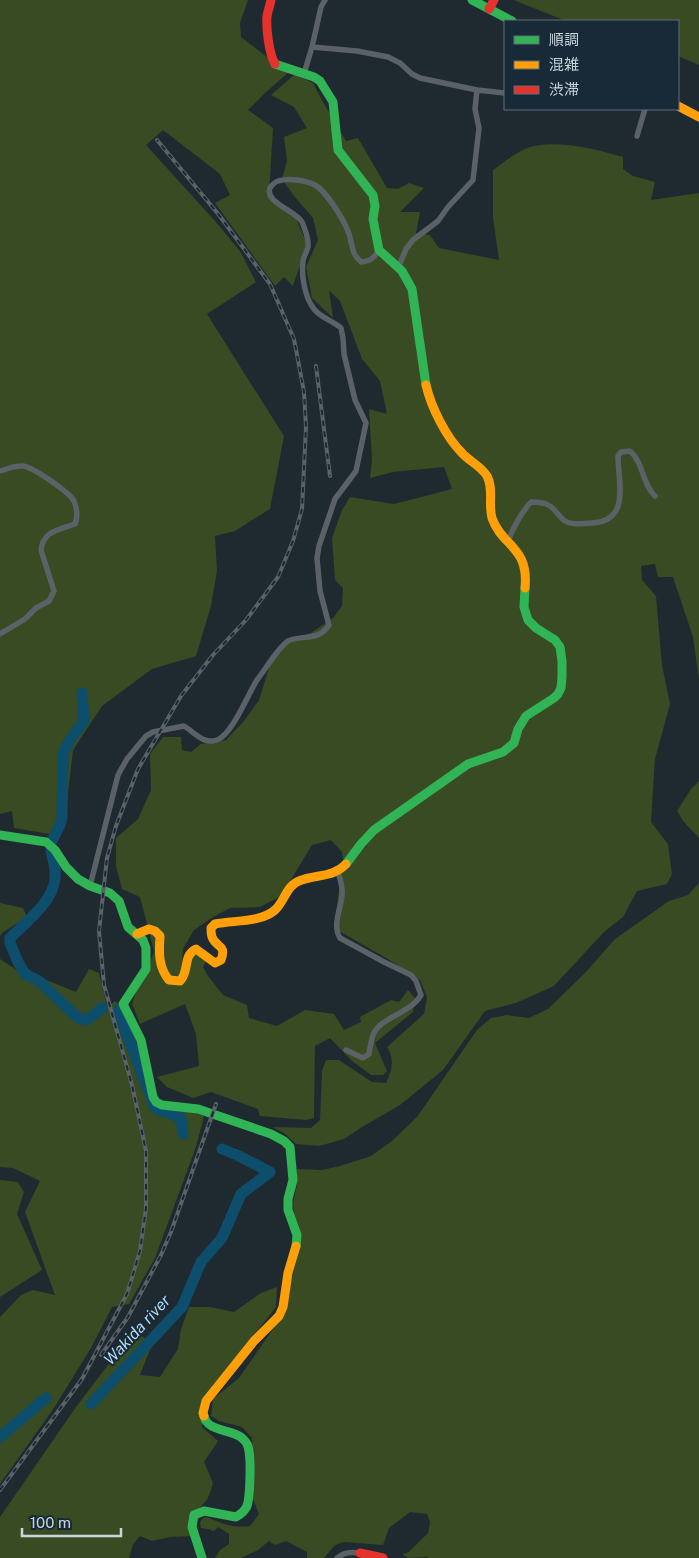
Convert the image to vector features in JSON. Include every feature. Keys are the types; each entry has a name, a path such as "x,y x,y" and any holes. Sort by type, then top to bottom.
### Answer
{"street":[{"path":"137,934 148,928 157,932 160,936 159,956 163,974 169,980 180,981 184,978 187,955 196,949 210,961 215,963 221,960 224,952 212,936 211,928 214,924 257,918 272,913 277,909 295,883 338,872 348,864 362,843 374,830 468,764 503,752 514,743 516,732 527,715 554,699 562,684 559,644 538,630 528,620 524,601 526,575 524,564 518,552 496,526 492,518 491,488 488,478 459,450 434,408 428,394 412,289 407,276 399,266 379,250 373,219 375,206 373,195 338,150 333,102 328,91 314,77 276,65 272,59 267,28 267,14 271,0"},
{"path":"304,74 321,7 325,0"},
{"path":"472,0 485,5 510,20"},
{"path":"485,5 494,0"},
{"path":"312,47 357,51 388,57 400,63 412,74 420,78 477,90 504,93"},
{"path":"399,266 406,249 413,240 438,221 473,180 479,128 475,109 477,90"},
{"path":"679,106 699,116"},
{"path":"637,136 645,110"},
{"path":"90,886 118,775 127,759 146,736 153,732 184,726 199,738 217,740 225,735 233,724 257,680 276,654 288,642 316,636 324,632 329,625 320,591 317,558 319,546 335,499 356,471 366,423 355,400 344,354 344,338 341,328 314,310 305,292 302,261 308,247 306,232 301,220 274,201 270,196 269,191 271,187 276,182 285,180 317,186 323,192 349,233 356,257 362,262 369,261 379,250"},
{"path":"508,541 516,522 530,502 547,504 563,520 571,524 601,523 610,519 616,512 620,498 618,456 621,452 630,451 633,454 639,462 650,492 655,496"},
{"path":"0,471 22,466 42,476 75,502 77,520 75,524 47,535 42,543 41,550 54,591 52,597 0,634"},
{"path":"0,835 46,842 55,850 66,868 78,879 90,886 110,892 118,900 128,927 143,940 146,948 146,969 124,1004 145,1052 147,1071 154,1100 162,1105 198,1109 271,1134 284,1141 290,1147 293,1165 288,1210 297,1235 297,1241 288,1273 283,1306 279,1316 254,1341 206,1401 203,1409 205,1422 211,1427 237,1434 248,1445 250,1461 248,1504 246,1510 236,1517 221,1516 209,1511 198,1512 194,1515 192,1527 202,1558"},
{"path":"338,872 342,889 336,926 340,938 411,975 416,981 421,995 413,1006 377,1027 373,1034 369,1054 363,1058 346,1050"},
{"path":"337,1558 342,1554 350,1552 383,1558"}],"green space":[{"path":"0,0 248,0 240,23 241,37 288,73 248,110 273,128 269,194 295,216 307,244 293,286 284,277 275,286 215,203 230,195 220,174 163,130 146,145 240,251 256,282 207,314 284,436 270,509 235,531 215,536 217,571 211,606 196,656 152,669 102,706 73,750 65,821 49,834 14,828 12,811 0,814"},
{"path":"699,0 699,65 679,56 679,20 564,20 516,1"},
{"path":"295,74 313,83 346,141 358,138 387,188 398,189 409,183 424,188 400,212 420,212 416,233 430,235 439,248 499,260 493,218 493,170 515,154 534,146 559,144 623,157 623,169 633,176 655,182 651,200 699,193 699,679 693,637 673,577 658,577 655,564 641,566 642,580 656,596 662,665 670,704 655,759 651,822 668,844 672,874 667,884 637,891 623,917 604,932 554,986 516,1003 485,1011 443,1070 400,1105 344,1139 319,1146 296,1144 284,1133 272,1127 311,1128 320,1120 322,1071 326,1060 339,1060 372,1082 386,1083 392,1065 390,1052 387,1047 424,1014 427,997 420,980 334,928 343,860 342,852 331,840 312,845 281,896 260,907 230,908 213,917 194,930 183,949 182,964 189,952 209,956 203,967 223,995 247,1005 249,1018 277,1026 305,1010 334,1014 344,1030 361,1022 360,1017 391,1000 399,1002 408,990 415,998 413,1012 375,1043 387,1071 383,1075 371,1075 352,1061 330,1038 315,1046 314,1118 306,1120 260,1116 258,1109 211,1092 193,1098 167,1087 157,1077 199,1066 196,1034 185,1004 140,1024 132,1004 136,992 145,979 154,951 140,897 122,889 116,866 116,838 138,819 151,790 150,754 163,737 181,737 182,750 191,752 201,744 226,740 244,721 259,700 273,655 282,646 305,637 333,618 342,606 343,588 335,580 332,538 342,510 350,497 394,504 452,489 444,467 393,472 370,478 372,460 369,409 387,414 380,381 362,359 340,301 329,290 333,318 312,298 306,267 318,240 313,218 282,179 287,161 284,137 307,128 294,107 271,95"},
{"path":"699,781 699,838 683,821 677,811 691,789"},
{"path":"699,883 699,1558 408,1558 402,1554 409,1552 428,1533 430,1522 427,1514 410,1512 389,1528 383,1545 344,1542 335,1545 324,1558 307,1558 307,1552 286,1541 275,1545 269,1541 258,1550 241,1558 215,1558 220,1550 229,1544 229,1534 218,1527 214,1531 201,1528 200,1522 204,1517 228,1525 244,1527 250,1526 259,1514 253,1499 252,1438 242,1427 219,1421 211,1416 213,1399 239,1378 284,1313 298,1254 299,1233 294,1219 293,1203 297,1185 297,1169 322,1170 371,1156 392,1141 417,1117 477,1030 491,1018 507,1015 529,1018 548,1009 585,973 615,939 669,901 688,895"},
{"path":"0,903 23,908 27,917 0,936"},
{"path":"0,959 18,971 39,977 76,992 89,969 99,973 107,1006 116,1001 134,1034 153,1098 204,1116 196,1147 155,1258 129,1304 112,1307 91,1348 54,1408 0,1484 0,1317 21,1295 33,1290 55,1295 25,1212 40,1181 13,1168 0,1167"},
{"path":"0,1180 18,1182 24,1192 17,1214 42,1270 0,1297"},
{"path":"277,1287 276,1307 213,1385 202,1408 202,1427 218,1441 204,1462 213,1483 206,1500 189,1518 191,1536 170,1537 152,1541 140,1536 133,1544 129,1558 0,1558 0,1517 76,1407 133,1332 153,1342 140,1375 160,1377 178,1349 181,1329 189,1307 210,1307 234,1312 261,1293"}],"waterway":[{"name":"Wakida river","path":"52,841 62,818 63,754 68,743 84,721 82,693"},
{"name":"Wakida river","path":"51,850 55,878 50,895 38,911 10,938 10,943 25,974 39,981 77,1017 85,1020 102,1008"},
{"name":"Wakida river","path":"118,1011 155,1108 181,1118 183,1134"},
{"name":"Wakida river","path":"91,1404 182,1307 201,1262 222,1238 241,1194 270,1172 222,1149"},
{"name":"Wakida river","path":"0,1437 46,1398"}],"railway":[{"path":"0,1490 82,1379 127,1294 140,1251 146,1208 146,1151 132,1085 104,985 99,931 107,858 116,826 138,769 181,696 213,655 246,620 278,577 293,541 302,509 306,427 304,392 294,339 270,284 219,215 157,140"},
{"path":"316,366 330,476"},
{"path":"101,1355 128,1317 161,1255 171,1232 216,1104"}],"traffic: fast":[{"path":"472,0 510,20"},
{"path":"275,64 314,77 320,81 333,102 338,150 373,195 375,206 373,219 379,250 402,271 412,289 426,385"},
{"path":"346,864 374,830 468,764 503,752 514,743 518,729 526,716 558,694 561,688 562,677 560,647 555,640 536,628 528,620 524,607 525,588"},
{"path":"0,835 46,842 55,850 66,867 78,879 90,886 110,893 119,901 128,927 143,940 146,948 146,969 123,1004 141,1040 153,1097 156,1102 162,1105 198,1109 271,1134 284,1141 290,1147 293,1180 288,1199 288,1210 297,1235 296,1246"},
{"path":"202,1558 192,1527 194,1515 204,1511 236,1517 240,1515 247,1506 250,1475 250,1456 246,1442 238,1435 210,1425 204,1416"}],"traffic: slow":[{"path":"679,107 699,117"},
{"path":"426,385 435,412 450,439 487,476 490,486 492,518 496,528 514,548 523,563 525,588"},
{"path":"137,934 149,929 155,931 160,936 161,965 165,975 169,980 180,981 185,973 187,960 196,949 215,963 221,960 223,951 211,935 211,928 215,924 254,919 269,914 275,910 295,883 336,872 346,864"},
{"path":"204,1416 206,1401 254,1341 279,1316 283,1307 288,1273 296,1246"}],"traffic: jam":[{"path":"271,0 267,16 267,27 270,48 275,64"},
{"path":"489,9 494,0"},
{"path":"360,1553 383,1558"}]}
